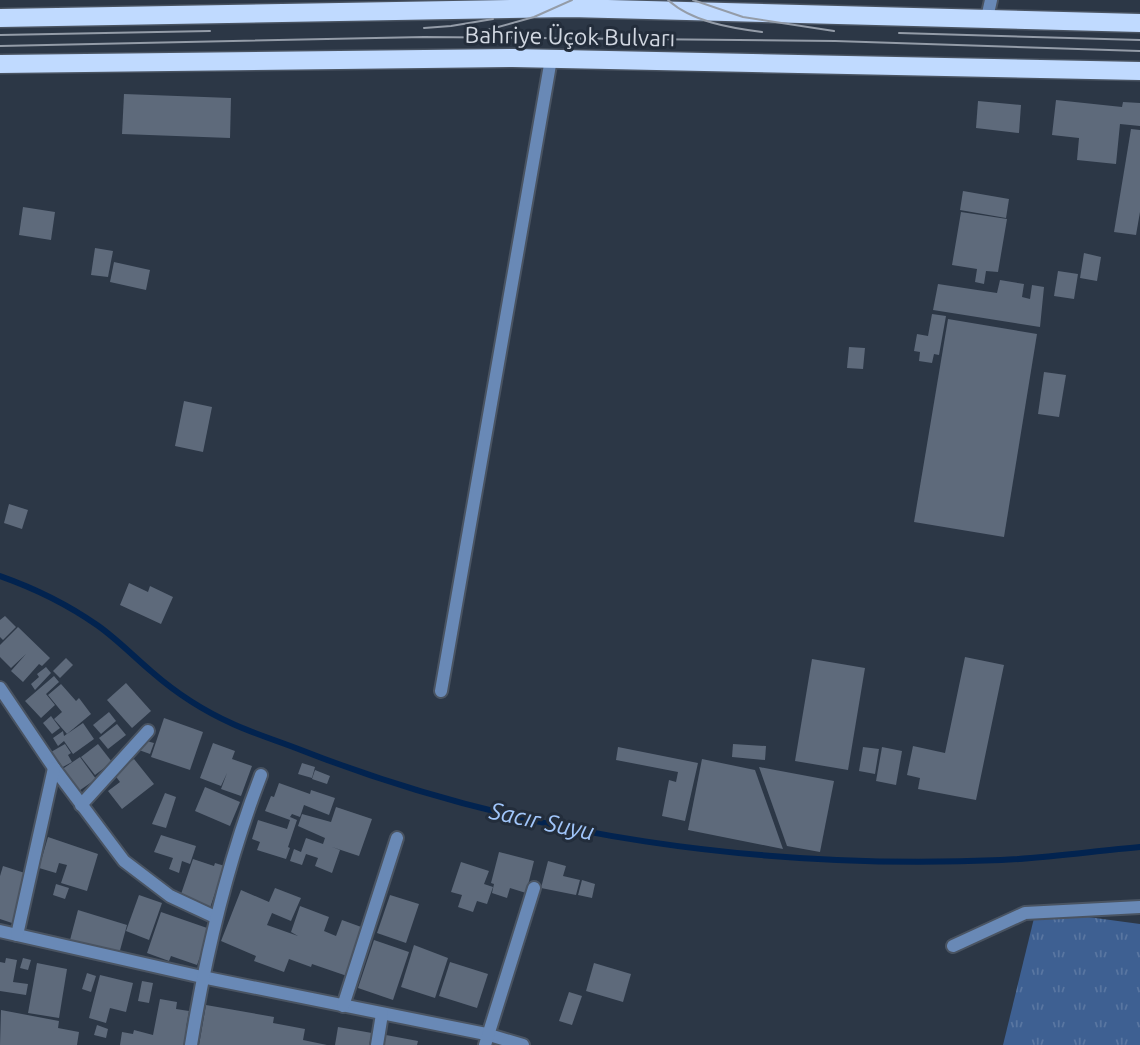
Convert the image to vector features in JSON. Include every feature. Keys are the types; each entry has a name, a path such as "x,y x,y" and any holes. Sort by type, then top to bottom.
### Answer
{"main road":[{"name":"Bahriye Üçok Bulvarı","path":"0,18 572,4 700,6 1140,23"},
{"name":"Bahriye Üçok Bulvarı","path":"0,64 551,59 1140,71"}],"street":[{"path":"987,18 990,0"},
{"path":"441,691 551,59"},
{"path":"0,688 54,768 124,861 170,896 215,916"},
{"path":"81,805 148,731"},
{"path":"17,935 54,768"},
{"path":"191,1045 215,916 242,823 261,775"},
{"path":"343,1006 397,838"},
{"path":"486,1039 534,888"},
{"path":"953,946 1025,913 1140,907"},
{"path":"0,931 523,1045"},
{"path":"377,1045 382,1014"}],"green space":[{"path":"1036,910 1140,924 1140,1045 1003,1045"}],"building":[{"path":"124,94 231,98 230,138 122,134"},
{"path":"1056,100 1122,107 1123,102 1140,103 1140,126 1120,124 1116,164 1077,160 1079,138 1052,135"},
{"path":"978,101 1021,105 1019,133 976,128"},
{"path":"1131,129 1140,130 1140,212 1136,235 1114,232"},
{"path":"963,191 1009,199 1006,218 960,210"},
{"path":"23,207 55,212 51,240 19,235"},
{"path":"961,212 1007,219 998,272 986,271 984,284 975,282 977,269 952,265"},
{"path":"95,248 113,251 108,277 91,275"},
{"path":"1084,253 1101,257 1097,281 1080,278"},
{"path":"114,262 150,270 146,290 110,282"},
{"path":"1058,271 1078,274 1074,299 1054,296"},
{"path":"1000,280 1024,284 1022,297 1030,299 1032,285 1044,287 1040,327 933,310 938,284 997,293"},
{"path":"932,314 946,316 939,355 934,354 932,363 919,361 920,352 914,351 917,334 928,336"},
{"path":"948,319 1037,334 1004,537 914,522"},
{"path":"849,347 865,348 863,369 847,368"},
{"path":"1044,372 1066,375 1059,417 1038,414"},
{"path":"184,401 212,407 203,452 175,446"},
{"path":"9,504 28,510 22,529 4,523"},
{"path":"129,583 148,592 150,586 173,597 161,624 120,605"},
{"path":"5,616 16,627 3,640 0,637 0,620"},
{"path":"18,627 50,658 42,666 39,664 23,682 11,671 26,654 11,668 0,657 0,645"},
{"path":"965,657 1004,665 976,800 918,789 920,778 907,775 913,746 945,753"},
{"path":"66,658 73,665 60,678 53,671"},
{"path":"812,659 865,668 848,770 795,761"},
{"path":"46,667 51,673 35,690 31,684 39,677 37,674"},
{"path":"54,676 59,682 46,694 55,705 41,718 25,701"},
{"path":"126,683 151,711 132,728 107,700"},
{"path":"61,684 76,701 79,698 91,714 67,734 54,719 62,712 48,695"},
{"path":"109,712 116,721 101,734 93,725"},
{"path":"51,716 60,728 52,734 43,723"},
{"path":"164,718 203,732 190,770 151,757"},
{"path":"83,723 94,739 73,754 64,741 58,746 53,738 63,731 64,736"},
{"path":"117,724 126,735 108,749 99,738"},
{"path":"143,740 154,743 150,754 139,750"},
{"path":"213,743 235,751 232,759 252,766 241,796 221,789 227,773 221,786 200,778"},
{"path":"65,744 71,753 68,755 72,762 61,768 51,752"},
{"path":"98,744 112,762 95,775 81,757"},
{"path":"733,744 766,746 765,760 732,757"},
{"path":"618,747 698,763 685,821 662,816 669,780 676,782 678,772 616,760"},
{"path":"863,747 879,749 875,774 859,771"},
{"path":"882,747 902,751 896,785 876,781"},
{"path":"80,757 96,779 76,793 61,770"},
{"path":"134,759 154,784 122,809 108,791 120,782 114,774"},
{"path":"702,759 755,770 783,849 688,830"},
{"path":"302,763 315,767 312,778 298,774"},
{"path":"759,767 834,781 820,852 787,846"},
{"path":"315,770 330,776 327,784 312,779"},
{"path":"279,783 310,794 311,790 335,798 329,815 304,805 300,817 292,814 290,817 297,820 286,859 257,850 260,842 252,839 258,820 287,829 290,820 265,811"},
{"path":"205,787 240,802 230,826 195,811"},
{"path":"165,793 176,797 166,828 152,824"},
{"path":"336,807 372,819 359,856 332,847 340,850 332,873 315,866 318,858 306,854 302,865 290,861 294,849 301,852 306,838 323,844 325,838 298,826 302,814 331,822"},
{"path":"161,835 196,846 190,864 182,861 179,873 169,869 173,858 154,852"},
{"path":"48,837 98,854 87,891 61,883 67,865 59,863 56,873 39,868"},
{"path":"499,852 534,861 526,893 510,888 507,898 492,893 494,884 491,883"},
{"path":"193,859 214,866 215,863 228,867 210,908 180,897"},
{"path":"548,861 566,866 563,876 580,880 576,895 541,888"},
{"path":"461,862 489,871 484,884 493,887 487,904 477,901 473,912 458,907 462,895 451,892"},
{"path":"3,866 28,874 12,923 0,919 0,876"},
{"path":"582,880 595,884 592,898 578,895"},
{"path":"56,884 69,888 65,899 53,895"},
{"path":"275,888 301,898 291,921 272,913 267,925 298,936 291,932 300,906 329,917 324,931 336,936 342,920 364,928 347,976 289,959 284,972 254,961 256,956 221,941 241,890 269,902"},
{"path":"139,895 162,903 149,940 126,931"},
{"path":"390,895 419,904 406,943 377,933"},
{"path":"78,910 127,925 119,954 70,940"},
{"path":"161,912 210,929 197,965 171,956 169,961 147,953"},
{"path":"374,940 409,952 393,1000 358,988"},
{"path":"414,945 448,958 435,998 401,987"},
{"path":"6,958 17,960 13,982 28,984 26,995 0,991 0,962 5,963"},
{"path":"23,958 31,960 28,970 20,968"},
{"path":"450,962 488,974 477,1008 439,996"},
{"path":"37,963 67,969 59,1018 28,1013"},
{"path":"594,963 631,974 623,1002 586,991"},
{"path":"87,973 96,976 91,992 82,989"},
{"path":"100,975 133,983 126,1012 110,1008 106,1023 89,1018"},
{"path":"142,981 153,983 149,1003 138,1001"},
{"path":"569,992 582,996 572,1025 559,1021"},
{"path":"160,999 177,1002 176,1009 189,1011 186,1028 193,1029 190,1045 120,1045 122,1032 133,1034 134,1030 153,1035"},
{"path":"206,1005 274,1017 273,1023 305,1029 303,1040 327,1045 199,1045"},
{"path":"1,1010 59,1021 58,1028 79,1032 77,1045 0,1045"},
{"path":"97,1025 108,1029 106,1038 94,1035"},
{"path":"338,1027 372,1033 369,1045 335,1045"},
{"path":"386,1035 418,1041 417,1045 384,1045"}],"waterway":[{"name":"Sacır Suyu","path":"0,576 50,597 86,617 171,687 222,719 385,780 557,826 733,853 822,859 912,862 1001,860 1140,847"}],"tram line":[{"path":"480,32 534,17 572,0"},
{"path":"668,0 700,19 762,32"},
{"path":"693,0 743,17 834,31"},
{"path":"424,28 493,19"},
{"path":"0,35 210,31"},
{"path":"899,33 1140,40"},
{"path":"0,46 424,37 835,41 1140,51"}]}
